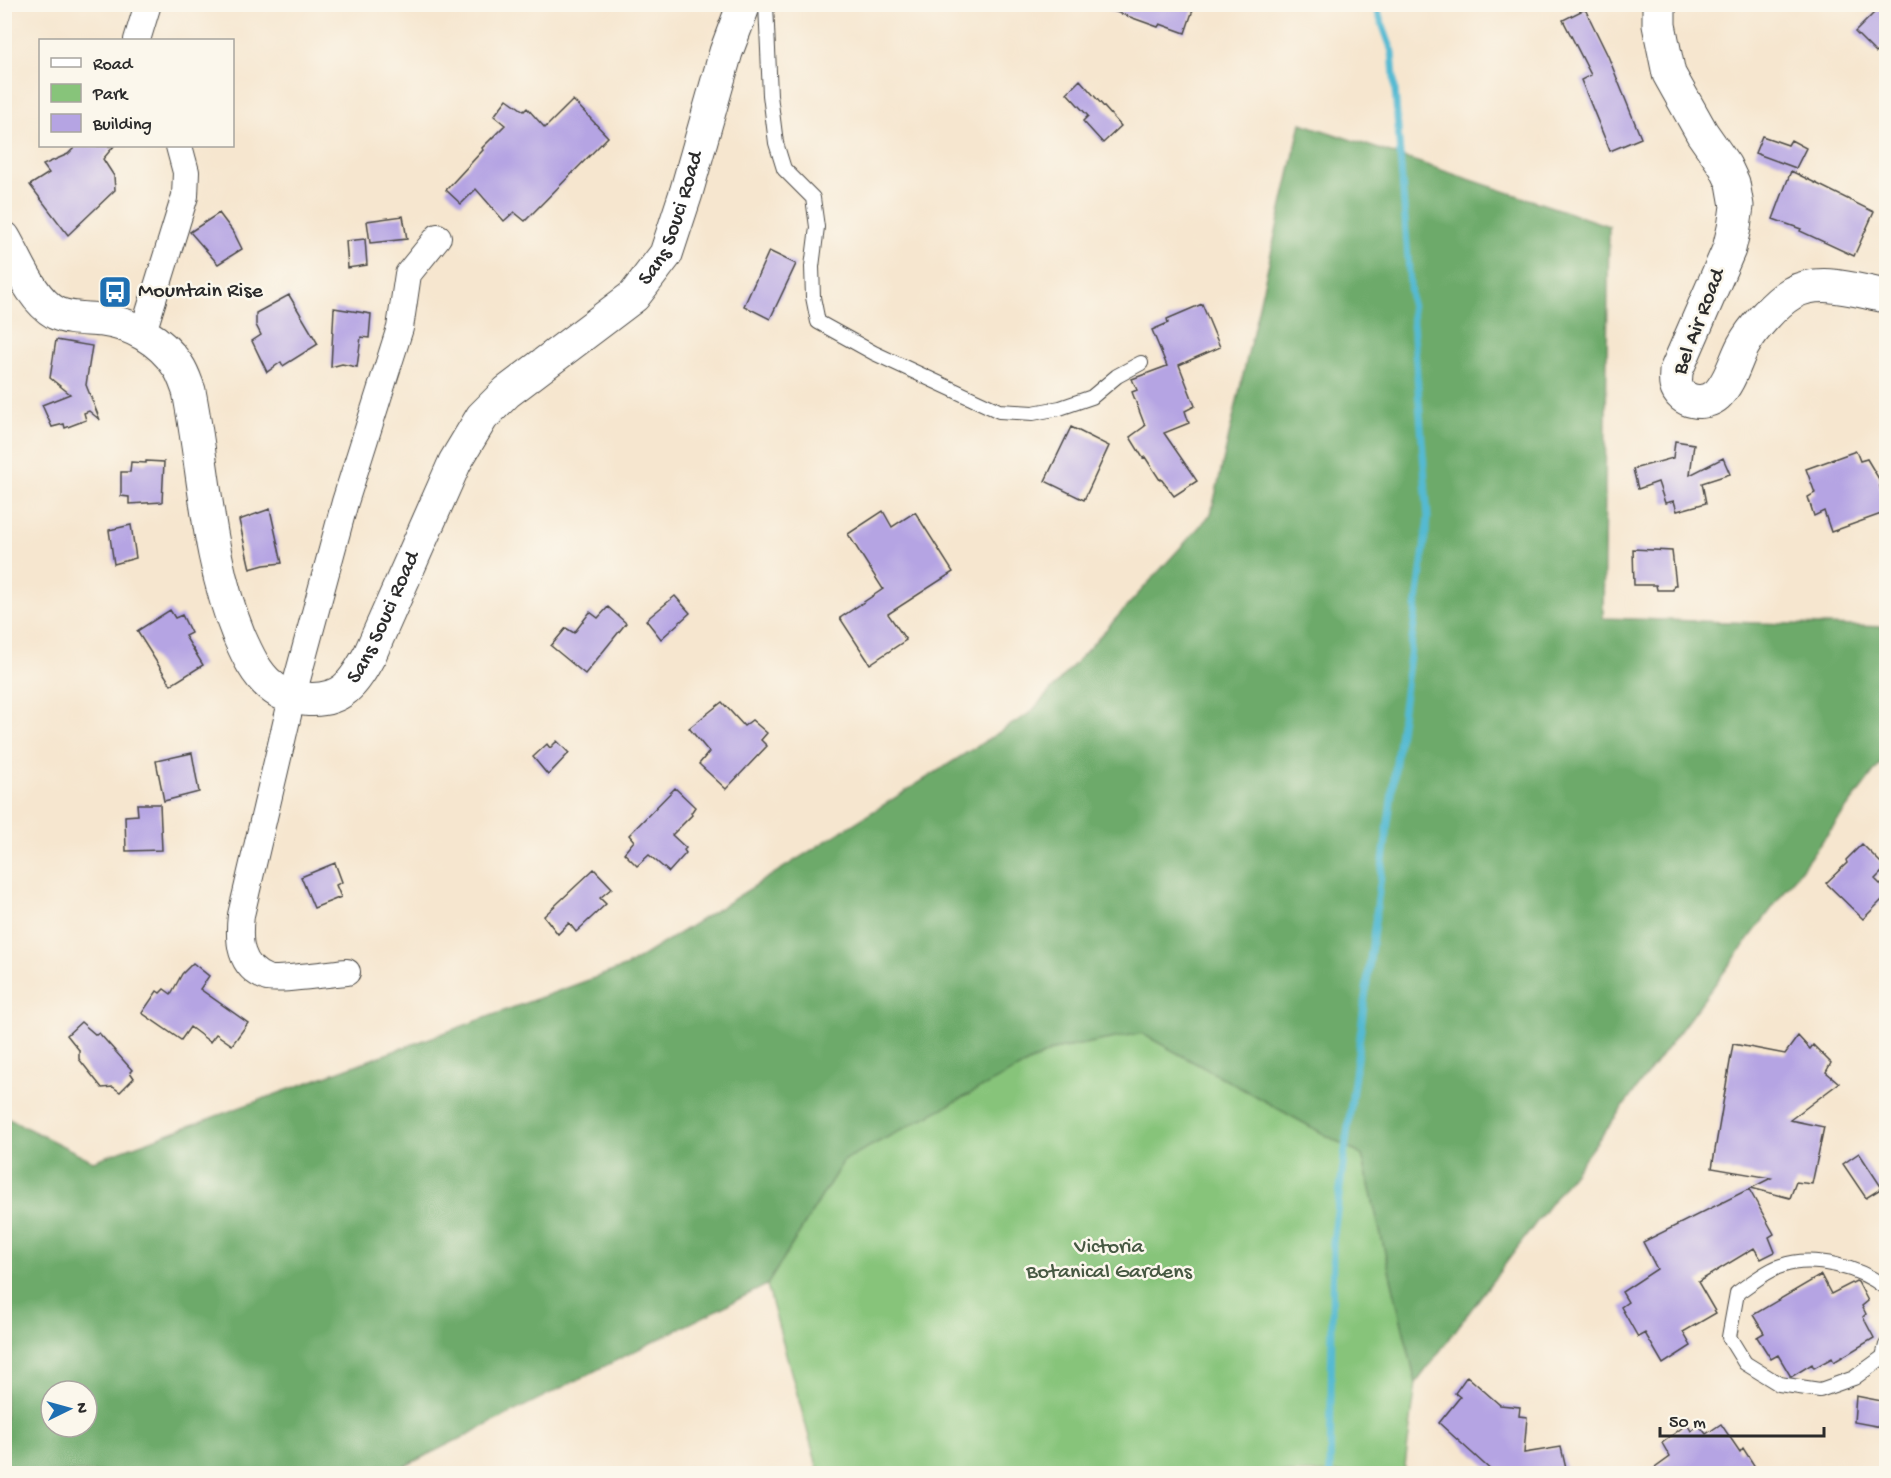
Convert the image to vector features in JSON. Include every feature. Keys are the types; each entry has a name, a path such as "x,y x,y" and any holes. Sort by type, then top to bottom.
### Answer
{"main road":[{"name":"Sans Souci Road","path":"292,698 327,698 342,691 355,681 375,644 455,462 482,417 507,392 634,296 666,254 686,193 726,52 744,4"},
{"name":"Bel Air Road","path":"1659,4 1659,25 1669,75 1725,166 1733,183 1737,206 1729,249 1676,371 1676,386 1682,394 1692,401 1705,401 1717,395 1729,378 1744,345 1758,322 1793,293 1812,287 1830,285 1887,296"},
{"path":"4,238 33,291 57,313 124,324 143,332 177,365 189,391 219,579 246,654 271,687 292,698"}],"street":[{"path":"137,39 148,4"},
{"path":"143,332 185,196 186,172 179,147"},
{"path":"346,972 269,979 249,966 241,952 239,937 242,915 292,698 345,502 400,328 408,274 438,237"}],"lane":[{"path":"766,4 770,95 776,143 784,169 813,198 817,227 812,267 813,297 818,322 874,353 999,411 1033,413 1060,408 1092,398 1117,376 1141,363"},
{"path":"1887,1288 1874,1278 1819,1260 1780,1266 1737,1293 1729,1337 1745,1363 1779,1384 1820,1390 1854,1378 1883,1357 1887,1345"}],"green space":[{"path":"1301,123 1609,226 1603,618 1886,627 1886,756 1416,1383 1362,1155 1141,1033 1053,1050 844,1160 767,1285 405,1466 407,1473 5,1473 5,1117 93,1161 627,966 1030,713 1211,514"},
{"name":"Victoria Botanical Gardens","path":"1141,1033 1362,1155 1416,1383 1404,1473 819,1473 767,1285 844,1160 1053,1050"}],"building":[{"path":"1102,4 1195,4 1185,33 1160,24 1158,27 1102,7"},
{"path":"1883,4 1887,4 1887,42 1876,53 1855,32"},
{"path":"1585,9 1608,56 1641,138 1610,151 1581,80 1591,75 1563,20"},
{"path":"1080,80 1121,126 1103,143 1083,121 1088,116 1067,93"},
{"path":"507,99 524,111 527,108 545,128 573,100 608,137 525,221 514,212 504,221 476,189 461,204 446,190 505,125 494,116"},
{"path":"1762,136 1788,145 1791,140 1806,148 1796,168 1755,153"},
{"path":"75,147 113,147 103,159 114,176 115,190 68,235 30,185 49,173 43,165 68,154"},
{"path":"1791,171 1874,212 1854,256 1800,231 1801,229 1773,219"},
{"path":"219,213 234,233 242,249 218,264 190,232"},
{"path":"403,216 407,239 370,243 367,221"},
{"path":"365,239 367,265 348,268 346,241"},
{"path":"769,251 796,264 770,319 744,306"},
{"path":"289,295 318,344 283,366 281,362 267,372 252,341 261,335 256,325 256,313"},
{"path":"1202,304 1220,347 1179,365 1195,406 1185,411 1189,423 1164,433 1197,481 1174,496 1145,457 1143,458 1130,437 1145,426 1132,392 1137,390 1132,379 1167,366 1152,330 1168,323 1167,319"},
{"path":"334,308 371,314 369,338 361,337 357,367 342,364 331,367"},
{"path":"56,340 92,346 86,385 100,420 89,411 84,413 86,420 65,428 64,424 52,427 42,405 70,394 50,378"},
{"path":"1071,427 1109,446 1084,500 1045,481"},
{"path":"1675,441 1694,444 1690,475 1723,458 1730,474 1702,483 1706,503 1677,511 1674,501 1665,503 1658,482 1638,489 1633,469 1673,458"},
{"path":"1856,451 1860,461 1867,459 1879,479 1884,513 1831,532 1824,511 1814,516 1808,497 1815,493 1806,469"},
{"path":"146,461 164,462 162,502 129,504 129,497 121,496 121,472 130,472 131,462 146,463"},
{"path":"270,509 282,563 250,569 239,520"},
{"path":"883,511 892,527 915,512 953,572 888,614 906,640 870,664 840,618 883,589 848,534"},
{"path":"131,525 136,558 114,564 109,530"},
{"path":"1633,549 1672,551 1676,585 1673,590 1657,590 1656,585 1634,585"},
{"path":"675,596 690,613 661,639 646,620"},
{"path":"608,607 626,623 585,674 551,646 566,628 574,633 590,612 598,618"},
{"path":"170,610 175,618 182,615 191,633 185,636 203,665 171,685 137,631"},
{"path":"722,702 744,726 752,720 767,733 761,740 767,746 726,789 699,764 709,752 689,728"},
{"path":"557,741 569,753 548,775 533,757 547,744 550,748"},
{"path":"192,753 199,792 164,801 156,761"},
{"path":"675,788 695,807 692,815 672,835 686,848 684,850 686,853 669,872 649,855 637,866 624,853 634,841 629,835"},
{"path":"137,804 160,804 162,850 126,851 125,816 138,815"},
{"path":"1862,844 1886,868 1875,879 1887,891 1887,895 1863,919 1826,883 1847,863 1846,860"},
{"path":"335,863 342,882 336,885 341,897 314,908 301,877"},
{"path":"594,869 612,888 600,898 606,904 576,932 569,923 558,934 544,916"},
{"path":"193,963 209,976 200,989 248,1023 232,1045 216,1034 210,1042 190,1027 181,1040 142,1013 157,991 160,993 164,989 171,994 182,974"},
{"path":"81,1022 96,1035 99,1033 132,1070 130,1072 134,1078 120,1092 113,1087 102,1088 79,1059 79,1050 67,1035"},
{"path":"1798,1036 1810,1049 1813,1045 1831,1063 1826,1072 1839,1083 1790,1120 1824,1127 1812,1184 1796,1182 1790,1198 1751,1188 1771,1178 1712,1168 1733,1044 1785,1054"},
{"path":"1859,1153 1882,1188 1866,1198 1843,1164"},
{"path":"1749,1189 1774,1234 1769,1237 1775,1252 1761,1259 1754,1248 1698,1282 1716,1313 1683,1332 1691,1346 1663,1364 1645,1333 1638,1337 1621,1307 1628,1302 1622,1292 1657,1269 1643,1242"},
{"path":"1821,1275 1831,1294 1858,1282 1868,1301 1862,1306 1866,1314 1863,1317 1874,1338 1834,1362 1832,1358 1814,1368 1812,1364 1791,1377 1778,1355 1771,1359 1757,1337 1764,1333 1753,1315"},
{"path":"1467,1376 1500,1405 1520,1407 1519,1416 1527,1417 1524,1453 1561,1447 1567,1473 1494,1473 1439,1423 1460,1397 1455,1393"},
{"path":"1856,1396 1887,1402 1887,1428 1854,1422"},
{"path":"1687,1424 1691,1431 1699,1425 1706,1434 1721,1424 1740,1452 1743,1448 1759,1473 1648,1473 1670,1457 1662,1443"}],"waterway":[{"path":"1330,1474 1333,1242 1428,518 1392,51 1375,4"}],"place":[{"name":"Mountain Rise","path":"115,292"}]}
